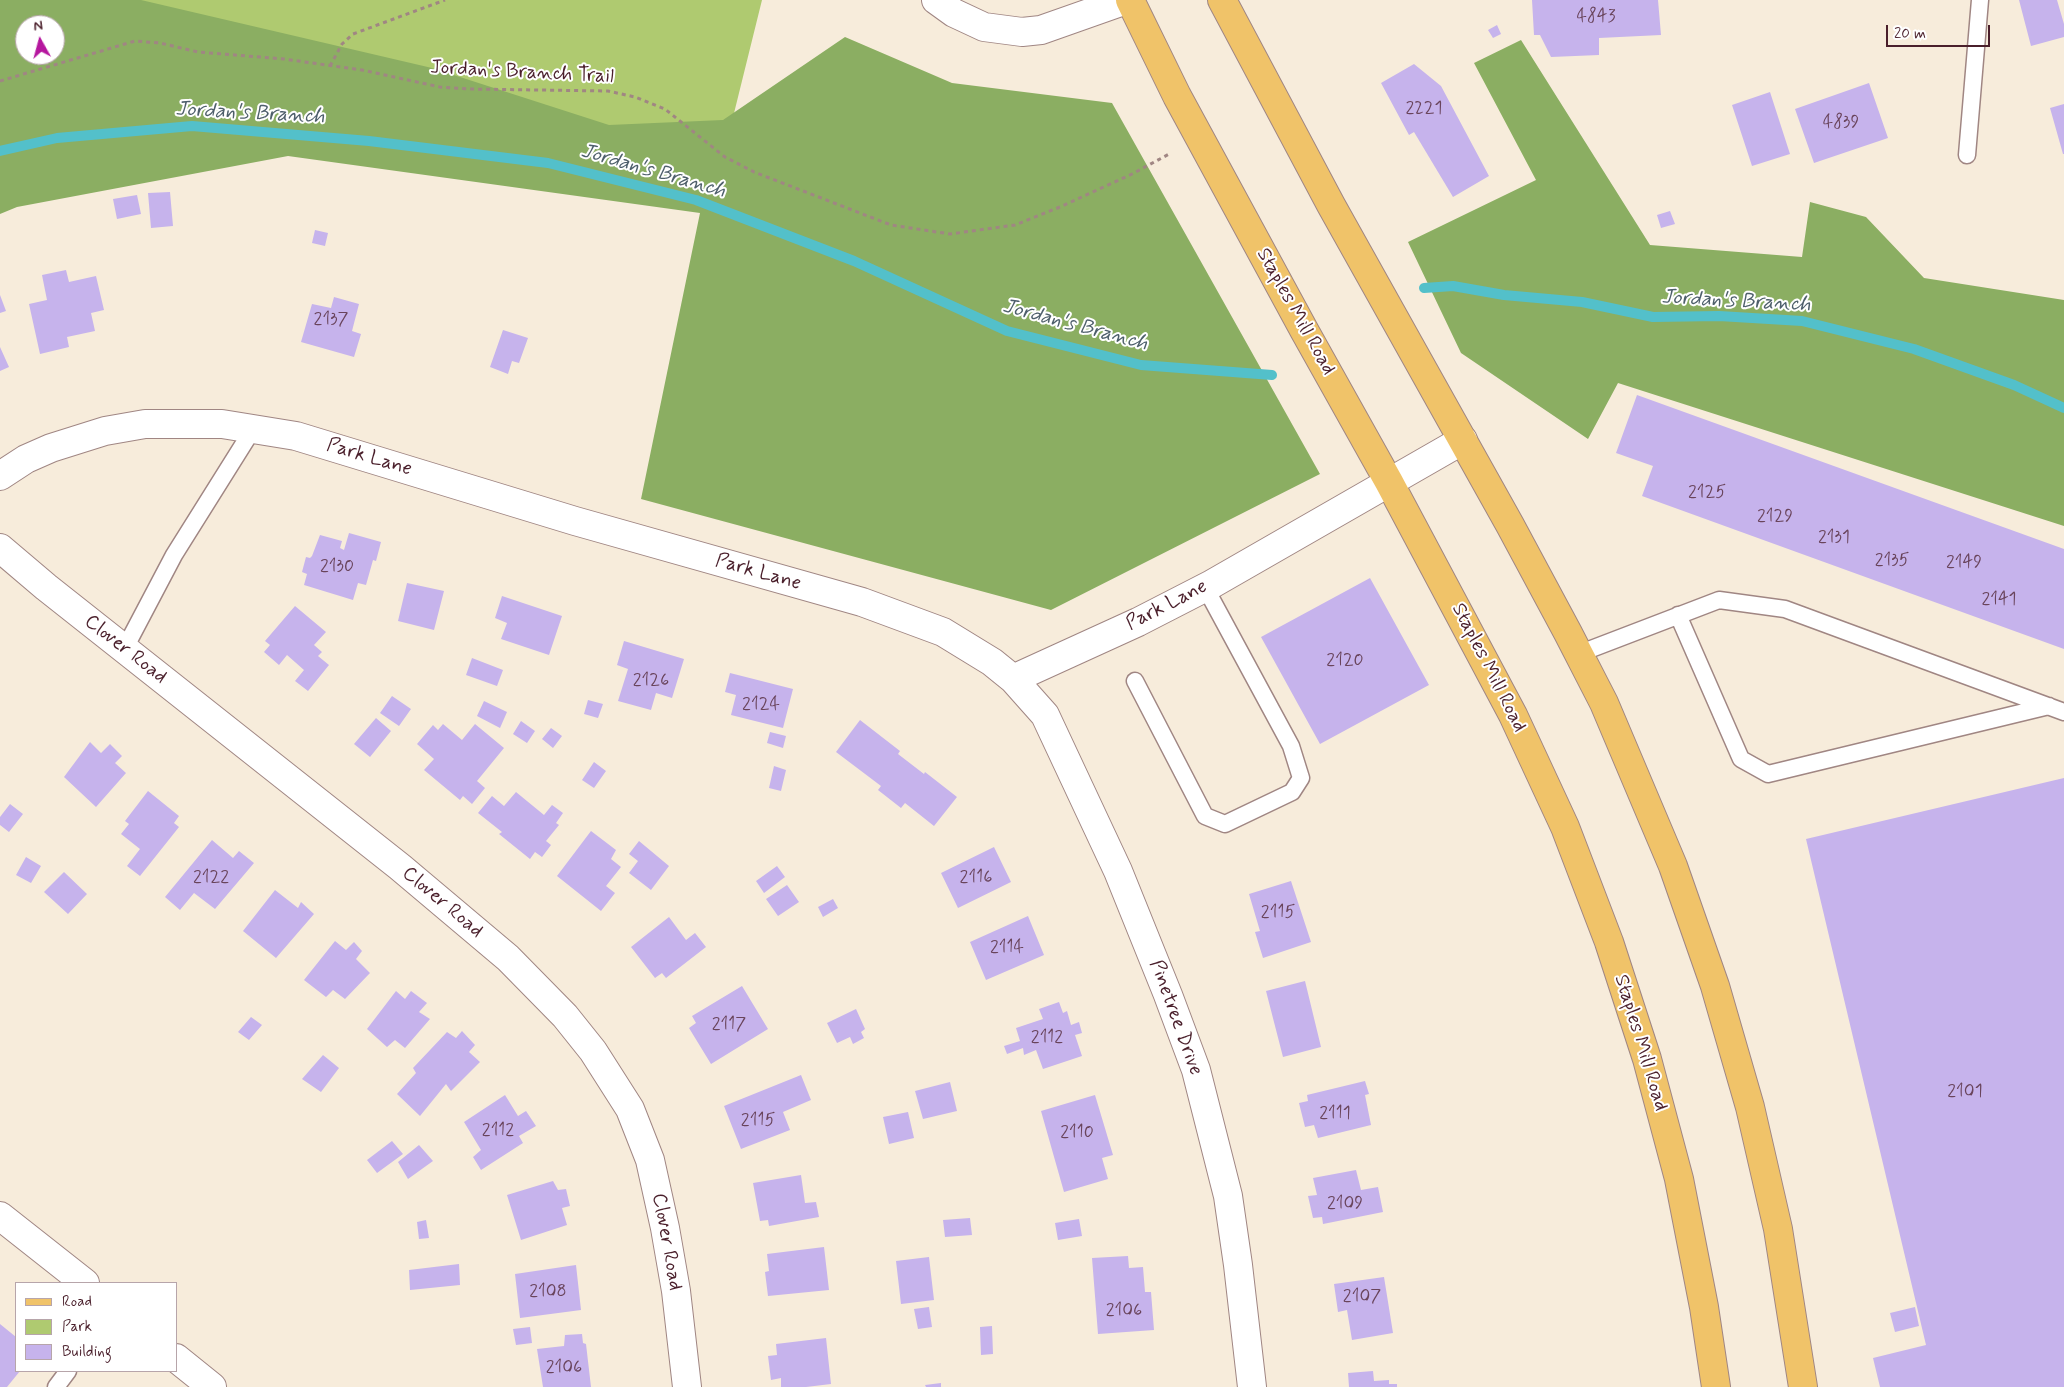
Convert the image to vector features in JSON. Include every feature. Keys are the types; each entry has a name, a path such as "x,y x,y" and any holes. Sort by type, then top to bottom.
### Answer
{"main road":[{"name":"Staples Mill Road","path":"1128,0 1304,330 1390,482 1513,715 1565,827 1609,942 1647,1059 1679,1179 1704,1308 1716,1387"},
{"path":"1222,0 1331,205 1463,440 1578,654 1611,719 1673,866 1715,986 1750,1107 1778,1229 1803,1387"}],"street":[{"path":"936,0 954,14 984,27 1022,32 1041,30 1128,0"},
{"name":"Park Lane","path":"0,476 26,459 51,448 104,431 154,424 222,424 296,436 575,521 862,602 943,632 992,662 1013,679 1138,622 1205,587 1463,440"},
{"name":"Clover Road","path":"0,548 46,588 400,868 508,958 565,1016 593,1051 630,1110 650,1160 665,1228 676,1292 687,1387"},
{"name":"Pinetree Drive","path":"1013,679 1044,715 1118,871 1168,994 1196,1070 1228,1196 1252,1387"},
{"path":"0,1216 84,1282"},
{"path":"178,1360 212,1387"}],"lane":[{"path":"1967,155 1980,0"},
{"path":"124,650 174,556 253,429"},
{"path":"1135,681 1205,816 1225,824 1292,792 1301,778 1291,746 1205,587"},
{"path":"1578,654 1719,600 1785,609 2056,709"},
{"path":"1678,615 1741,759 1768,774 2056,709"},
{"path":"56,1387 67,1372"}],"path":[{"path":"330,66 342,44 353,34 445,0"},
{"name":"Jordan's Branch Trail","path":"0,81 135,42 160,43 198,52 284,59 362,70 440,87 608,91 635,97 665,109 726,157 754,172 890,225 950,234 1015,225 1051,211 1132,174 1200,137"}],"green space":[{"path":"0,0 762,0 715,190 291,130 0,192"},
{"path":"0,0 141,0 432,68 609,125 723,120 845,37 952,83 1112,103 1320,474 1051,610 641,499 700,213 288,156 17,207 0,214"},
{"path":"1521,40 1650,245 1802,257 1810,202 1866,217 1924,278 2064,300 2064,526 1618,383 1588,439 1461,353 1408,242 1536,180 1474,63"}],"building":[{"path":"1532,0 1658,0 1661,35 1599,38 1599,55 1551,57 1540,35 1534,35"},
{"path":"2019,0 2057,0 2064,24 2064,37 2031,46"},
{"path":"1497,25 1501,34 1493,38 1488,30"},
{"path":"1414,64 1441,86 1489,176 1453,197 1414,132 1409,135 1381,83"},
{"path":"1869,83 1888,138 1814,163 1795,109"},
{"path":"1770,92 1790,154 1752,166 1732,105"},
{"path":"2064,104 2064,154 2063,154 2050,108"},
{"path":"170,192 173,226 151,228 148,193"},
{"path":"137,195 141,214 117,219 113,199"},
{"path":"1670,211 1675,224 1661,228 1657,215"},
{"path":"315,230 328,233 325,246 312,243"},
{"path":"66,270 69,282 96,276 104,310 91,313 95,331 67,337 69,347 40,354 29,304 47,300 42,275"},
{"path":"0,295 6,311 0,313"},
{"path":"334,297 359,304 352,331 361,334 354,357 301,342 312,304 331,308"},
{"path":"503,330 528,338 519,363 512,361 508,374 490,367"},
{"path":"0,347 9,367 0,371"},
{"path":"1637,395 2064,549 2064,649 1642,496 1653,466 1616,453"},
{"path":"349,533 381,542 376,561 373,560 366,585 358,583 353,600 304,585 307,574 302,572 306,557 310,558 312,556 320,535 342,541 340,548 344,550"},
{"path":"1370,578 1429,685 1320,744 1261,637"},
{"path":"407,583 444,591 434,630 398,621"},
{"path":"502,596 562,616 549,655 501,639 507,623 495,618"},
{"path":"295,606 326,632 314,645 322,652 318,656 329,665 308,691 295,681 304,670 287,655 279,665 264,652 270,645 265,641"},
{"path":"624,641 684,659 672,698 656,693 651,710 618,701 628,669 617,665"},
{"path":"472,658 503,670 497,686 466,675"},
{"path":"730,673 793,689 783,728 731,715 736,695 725,692"},
{"path":"392,696 411,709 399,726 380,713"},
{"path":"588,700 603,704 598,718 584,714"},
{"path":"484,701 507,712 500,728 477,716"},
{"path":"376,718 391,731 370,757 354,744"},
{"path":"860,720 900,751 898,754 957,797 934,826 905,803 901,808 878,790 881,786 836,752"},
{"path":"521,721 535,731 527,743 513,734"},
{"path":"443,724 462,740 475,724 504,748 477,781 485,788 472,804 463,796 460,800 424,770 434,759 417,744 433,725 438,730"},
{"path":"551,728 562,736 553,748 542,739"},
{"path":"770,732 786,736 783,748 767,743"},
{"path":"90,742 101,753 110,744 122,756 115,763 126,773 96,807 64,777"},
{"path":"594,762 606,771 594,788 582,780"},
{"path":"774,766 786,770 781,791 769,788"},
{"path":"2064,778 2064,1387 1880,1387 1873,1358 1926,1345 1806,839"},
{"path":"148,791 179,816 174,823 179,827 140,876 127,866 140,849 121,834 129,824 125,821"},
{"path":"516,792 544,815 552,805 563,813 556,823 559,825 546,841 551,845 542,857 535,852 530,859 499,834 502,832 478,813 492,796 504,806"},
{"path":"10,804 23,814 9,832 0,825 0,817"},
{"path":"591,831 616,850 611,859 621,867 606,886 615,893 601,911 557,876"},
{"path":"212,840 233,858 239,851 254,863 215,909 194,893 180,910 165,897"},
{"path":"639,841 669,866 651,890 629,873 638,861 629,854"},
{"path":"994,847 1011,882 958,908 941,873"},
{"path":"26,857 41,866 31,883 16,875"},
{"path":"777,866 785,877 764,893 756,881"},
{"path":"64,872 87,894 68,914 44,892"},
{"path":"1291,881 1311,942 1263,958 1255,932 1260,931 1249,894"},
{"path":"787,885 799,902 778,916 766,899"},
{"path":"275,890 298,908 301,902 314,914 276,958 243,931"},
{"path":"833,899 838,908 823,917 818,907"},
{"path":"1028,916 1044,955 986,980 970,942"},
{"path":"669,917 686,940 695,933 706,947 666,978 662,973 655,978 631,947"},
{"path":"335,941 346,950 354,942 362,951 356,959 370,973 345,999 333,990 326,997 304,980"},
{"path":"1305,981 1321,1047 1283,1057 1266,991"},
{"path":"742,986 768,1029 711,1064 689,1028 696,1023 692,1016"},
{"path":"396,991 405,999 411,991 427,1003 419,1012 430,1019 405,1048 395,1040 387,1047 367,1029"},
{"path":"1059,1002 1063,1013 1067,1011 1071,1025 1079,1022 1082,1033 1075,1035 1082,1056 1043,1069 1036,1050 1024,1055 1023,1048 1007,1054 1004,1046 1020,1041 1016,1028 1043,1019 1039,1009"},
{"path":"856,1009 865,1029 861,1032 864,1038 853,1044 850,1037 837,1043 827,1023"},
{"path":"251,1017 262,1025 249,1040 238,1032"},
{"path":"462,1031 475,1045 469,1052 480,1062 451,1091 446,1084 420,1116 397,1094 416,1073 413,1068 447,1032 456,1038"},
{"path":"323,1055 339,1068 321,1092 302,1079"},
{"path":"801,1075 811,1100 783,1112 790,1130 741,1149 724,1106"},
{"path":"1365,1081 1369,1094 1365,1095 1371,1125 1318,1138 1314,1125 1305,1127 1299,1103 1308,1101 1307,1095"},
{"path":"950,1082 957,1111 923,1119 915,1091"},
{"path":"505,1095 518,1116 526,1111 536,1126 519,1136 523,1143 481,1170 473,1157 481,1150 464,1122"},
{"path":"1095,1095 1113,1155 1102,1158 1108,1179 1064,1192 1041,1111"},
{"path":"908,1112 914,1138 889,1144 883,1117"},
{"path":"392,1141 403,1154 377,1173 367,1160"},
{"path":"419,1145 433,1161 408,1179 398,1162"},
{"path":"1356,1170 1361,1190 1378,1187 1383,1212 1323,1224 1322,1217 1313,1218 1308,1196 1317,1195 1313,1178"},
{"path":"801,1175 805,1203 816,1202 819,1217 769,1226 768,1220 760,1221 753,1183"},
{"path":"553,1181 558,1190 566,1189 570,1206 562,1208 567,1225 521,1240 507,1195"},
{"path":"970,1218 972,1235 945,1237 943,1220"},
{"path":"1079,1219 1082,1236 1058,1240 1055,1223"},
{"path":"426,1220 429,1238 419,1239 417,1222"},
{"path":"824,1247 829,1290 768,1296 765,1272 769,1271 767,1254"},
{"path":"1128,1256 1129,1268 1143,1267 1145,1292 1151,1292 1154,1330 1098,1334 1092,1258"},
{"path":"929,1257 934,1300 901,1304 896,1261"},
{"path":"459,1264 460,1285 410,1290 409,1270"},
{"path":"576,1265 581,1310 520,1318 515,1274"},
{"path":"1384,1277 1393,1333 1352,1340 1347,1310 1338,1312 1334,1284"},
{"path":"929,1307 932,1327 918,1329 914,1309"},
{"path":"1915,1307 1919,1326 1895,1332 1890,1313"},
{"path":"0,1324 15,1336 15,1372 19,1372 7,1387 0,1387"},
{"path":"992,1326 993,1354 981,1355 980,1327"},
{"path":"530,1327 532,1343 516,1345 513,1329"},
{"path":"582,1334 583,1343 586,1344 591,1387 543,1387 537,1349 564,1346 565,1335"},
{"path":"826,1338 831,1384 781,1387 781,1378 771,1380 768,1356 777,1355 776,1344"},
{"path":"1373,1371 1374,1381 1389,1380 1389,1384 1397,1384 1397,1387 1349,1387 1348,1373"},
{"path":"941,1383 941,1387 926,1387 925,1385"}],"waterway":[{"name":"Jordan's Branch","path":"0,151 57,138 192,126 369,141 548,163 696,200 854,261 1007,331 1141,365 1272,375"},
{"name":"Jordan's Branch","path":"1424,288 1453,286 1504,295 1582,302 1653,317 1719,316 1802,321 1914,349 2014,385 2064,408"}]}
